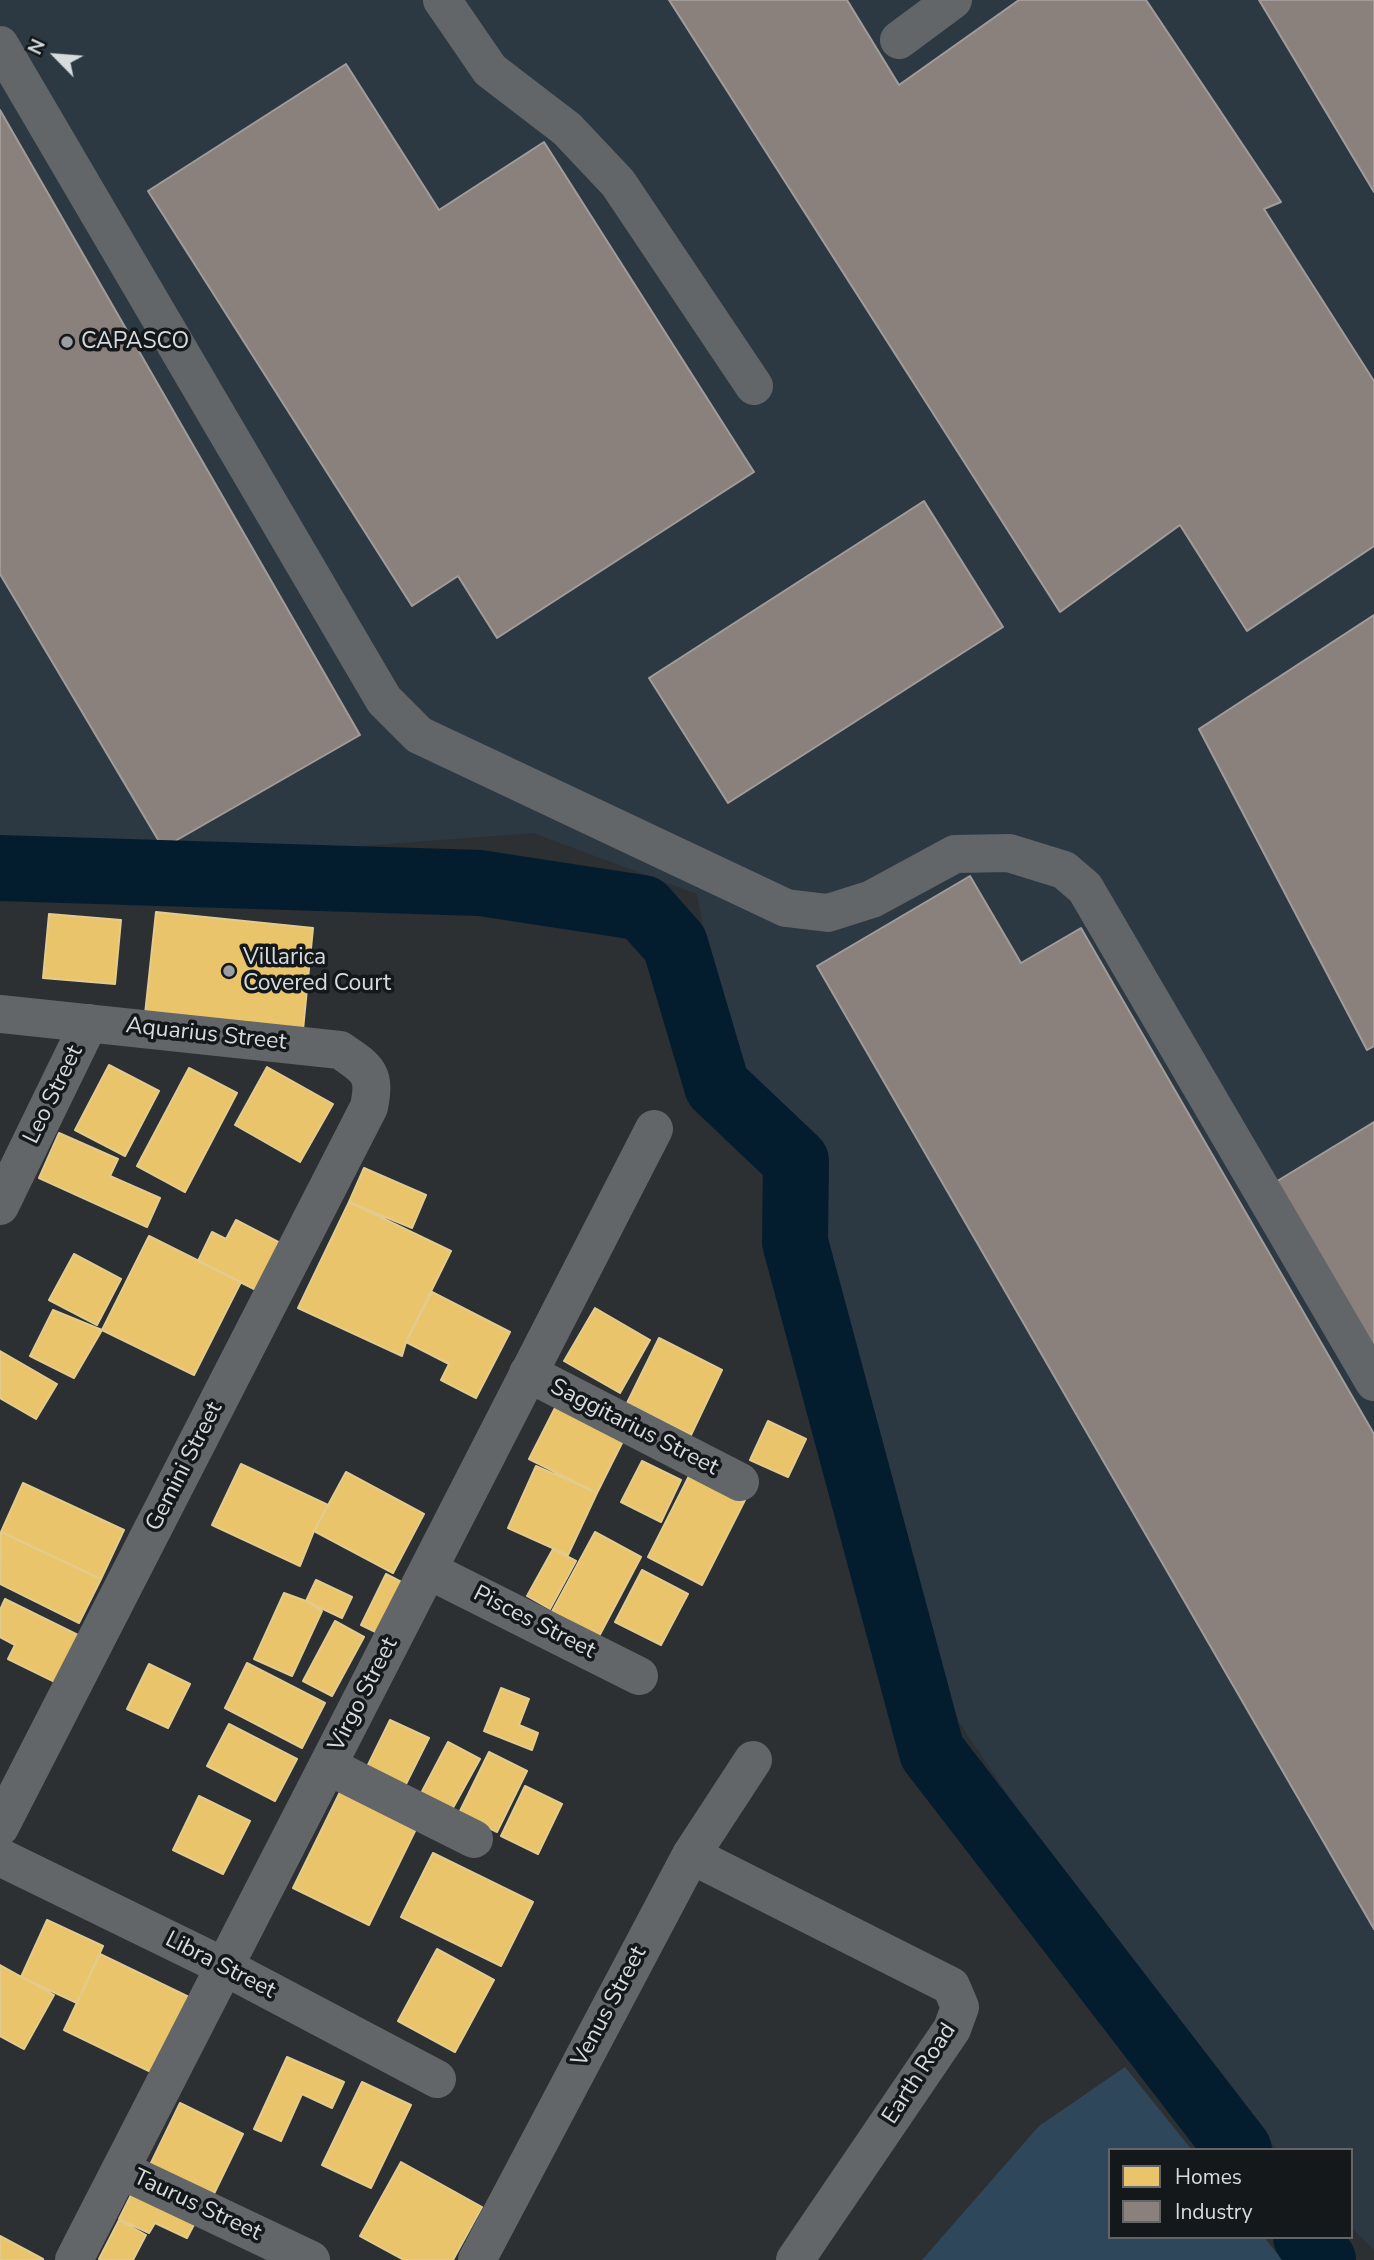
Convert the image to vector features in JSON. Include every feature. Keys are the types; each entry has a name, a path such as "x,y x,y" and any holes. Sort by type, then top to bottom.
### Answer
{"street":[{"path":"442,0 490,70 567,129 618,183 754,386"},
{"path":"899,40 953,0"},
{"path":"0,45 384,700 419,735 786,908 828,913 872,899 955,854 1009,853 1064,870 1085,888 1374,1382"},
{"name":"Aquarius Street","path":"0,1014 340,1050 366,1068 374,1086 369,1107"},
{"name":"Leo Street","path":"0,1206 89,1023"},
{"name":"Gemini Street","path":"0,1827 369,1107"},
{"name":"Virgo Street","path":"74,2260 654,1129"},
{"name":"Saggitarius Street","path":"528,1373 740,1482"},
{"name":"Pisces Street","path":"428,1570 639,1676"},
{"name":"Venus Street","path":"477,2260 691,1855 753,1760"},
{"path":"328,1766 474,1839"},
{"name":"Earth Road","path":"691,1855 951,1986 960,2007 952,2029 794,2260"},
{"name":"Libra Street","path":"0,1857 225,1967 437,2079"},
{"name":"Taurus Street","path":"121,2170 311,2260"}],"shaded area":[{"path":"0,0 1374,0 1374,2251 1353,2229 1353,2148 1276,2148 1247,2118 1055,1866 943,1698 815,1237 825,1162 726,1052 697,894 533,833 135,863 0,848"},
{"path":"1125,2067 1190,2148 1108,2148 1108,2239 1266,2239 1282,2260 922,2260 1039,2126"}],"building: Homes":[{"name":"Villarica Covered Court","path":"156,912 313,928 303,1030 145,1014"},
{"path":"49,914 121,920 115,984 43,978"},
{"path":"109,1065 159,1091 125,1156 75,1130"},
{"path":"267,1067 333,1104 300,1162 235,1125"},
{"path":"189,1068 237,1093 185,1192 137,1166"},
{"path":"59,1133 118,1159 110,1176 160,1198 147,1227 39,1178"},
{"path":"364,1168 426,1195 412,1228 349,1202"},
{"path":"349,1202 451,1251 406,1342 402,1356 298,1308"},
{"path":"236,1220 286,1246 262,1293 198,1261 212,1232 226,1239"},
{"path":"149,1236 241,1282 194,1375 102,1330"},
{"path":"74,1254 121,1279 97,1325 49,1300"},
{"path":"432,1292 510,1332 476,1398 441,1380 449,1364 406,1342"},
{"path":"595,1308 650,1340 620,1393 564,1361"},
{"path":"53,1310 102,1330 74,1378 30,1356"},
{"path":"659,1338 722,1370 691,1435 627,1403"},
{"path":"0,1351 57,1384 36,1419 0,1398"},
{"path":"558,1402 626,1435 597,1493 529,1459"},
{"path":"768,1421 806,1439 788,1477 750,1460"},
{"path":"642,1461 681,1480 661,1522 621,1502"},
{"path":"241,1464 328,1505 300,1566 212,1525"},
{"path":"536,1466 597,1493 568,1555 508,1528"},
{"path":"346,1472 424,1514 393,1573 314,1531"},
{"path":"691,1472 745,1500 702,1585 648,1557"},
{"path":"23,1483 124,1530 101,1579 1,1532"},
{"path":"1,1532 101,1579 79,1623 0,1584"},
{"path":"595,1532 641,1557 596,1642 549,1617"},
{"path":"553,1549 576,1561 550,1609 527,1596"},
{"path":"642,1570 688,1594 661,1645 615,1622"},
{"path":"386,1574 411,1587 386,1637 361,1625"},
{"path":"316,1580 352,1597 342,1618 306,1601"},
{"path":"284,1593 306,1601 322,1611 292,1676 254,1659"},
{"path":"5,1599 80,1636 57,1683 8,1659 15,1645 0,1637 0,1610"},
{"path":"335,1621 364,1637 332,1696 303,1681"},
{"path":"247,1663 325,1703 302,1748 225,1708"},
{"path":"149,1664 190,1684 168,1728 127,1709"},
{"path":"501,1688 529,1699 519,1725 538,1733 532,1750 484,1731"},
{"path":"390,1720 429,1738 402,1792 364,1773"},
{"path":"229,1724 297,1759 275,1801 207,1766"},
{"path":"448,1742 480,1759 449,1815 418,1799"},
{"path":"489,1752 527,1771 497,1832 459,1813"},
{"path":"525,1786 562,1804 538,1854 501,1836"},
{"path":"340,1792 416,1829 369,1925 293,1888"},
{"path":"199,1796 250,1821 223,1874 173,1850"},
{"path":"433,1853 533,1902 501,1966 401,1917"},
{"path":"47,1920 103,1946 77,2003 21,1977"},
{"path":"437,1949 494,1980 455,2052 398,2021"},
{"path":"100,1954 189,1997 153,2073 64,2030"},
{"path":"0,1965 54,1995 24,2049 0,2036"},
{"path":"287,2057 344,2082 332,2108 302,2094 281,2141 254,2129"},
{"path":"362,2082 411,2105 371,2188 322,2165"},
{"path":"180,2103 243,2134 211,2200 148,2169"},
{"path":"401,2162 482,2207 453,2260 404,2260 360,2236"},
{"path":"136,2185 199,2215 187,2238 155,2223 149,2233 119,2219"},
{"path":"119,2220 146,2235 133,2260 101,2260 99,2259"},
{"path":"0,2236 43,2259 43,2260 0,2260"}],"building: Industry":[{"path":"669,0 847,0 899,85 1019,0 1146,0 1281,202 1264,209 1374,381 1374,546 1247,631 1180,525 1060,612"},
{"path":"1259,0 1374,0 1374,192"},
{"path":"346,64 439,210 544,142 754,472 497,638 458,576 412,606 148,191"},
{"name":"CAPASCO","path":"0,110 360,735 163,848 0,574"},
{"path":"924,501 1003,627 728,803 649,678"},
{"path":"1374,615 1374,1046 1367,1050 1199,729"},
{"path":"970,876 1021,963 1081,928 1374,1434 1374,1929 817,966"},
{"path":"1374,1122 1374,1351 1274,1183"}],"waterway":[{"path":"0,868 480,883 643,908 675,944 717,1086 796,1161 795,1242 932,1752 1237,2148"},
{"path":"1307,2239 1323,2260"}],"place":[{"name":"CAPASCO","path":"67,342"},
{"name":"Villarica Covered Court","path":"229,971"}]}
